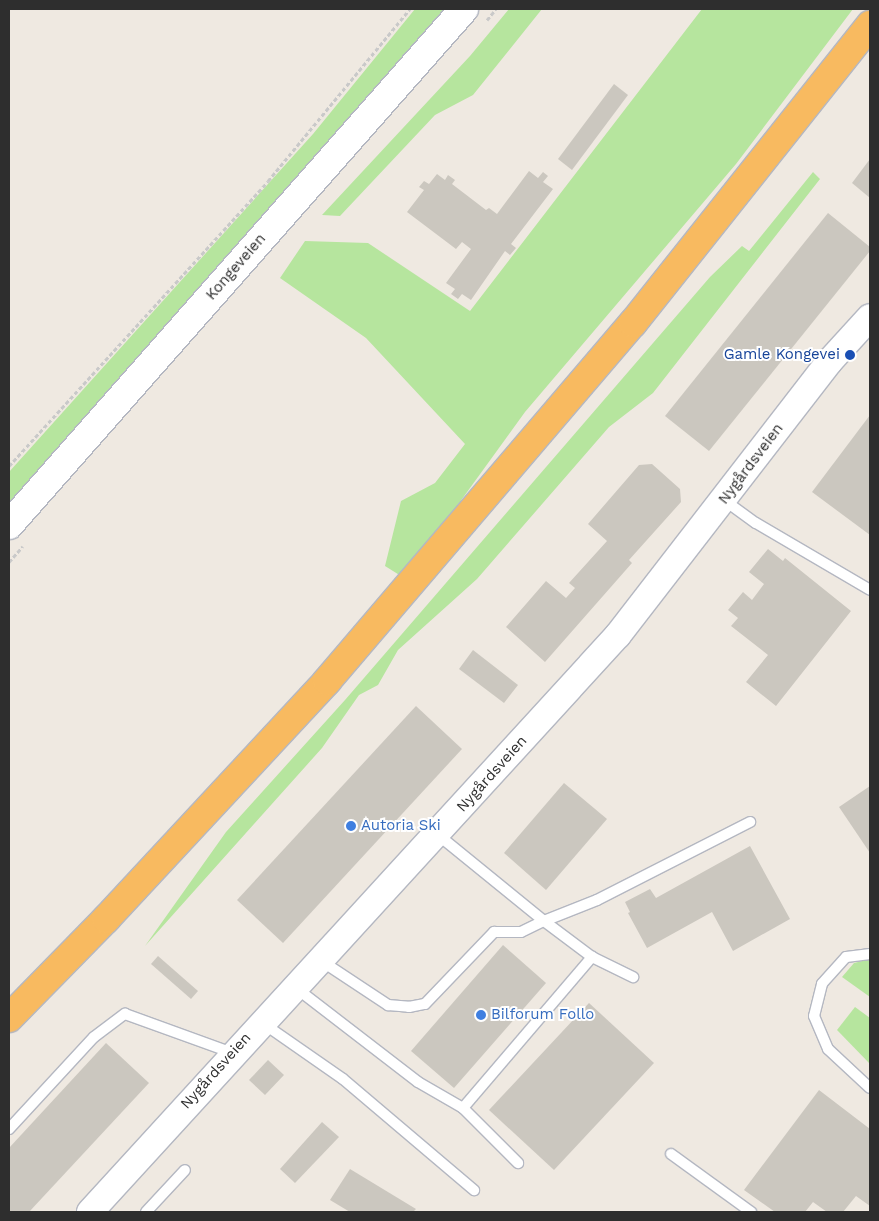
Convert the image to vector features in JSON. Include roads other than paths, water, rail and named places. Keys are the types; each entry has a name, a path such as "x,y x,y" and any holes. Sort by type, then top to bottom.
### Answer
{"highway":[{"path":"761,163 866,9"},
{"path":"9,1018 106,919 327,681 633,323 870,25"},
{"path":"9,1037 210,830 338,692 496,512 647,331 870,50"}],"main road":[{"name":"Kongeveien","path":"9,525 464,9"}],"street":[{"name":"Nygårdsveien","path":"90,1212 233,1052 437,834 618,635 830,361 870,317"}],"lane":[{"path":"724,500 756,523 870,590"},
{"path":"319,959 388,1005 409,1007 425,1004 494,932 521,932 597,900 750,822"},
{"path":"437,834 544,921 592,957 634,977"},
{"path":"870,954 846,957 822,984 814,1016 828,1049 870,1088"},
{"path":"463,1108 592,957"},
{"path":"294,986 418,1082 463,1108 518,1162"},
{"path":"9,1129 94,1037 125,1014 233,1052"},
{"path":"261,1022 344,1079 474,1190"},
{"path":"671,1154 751,1212"},
{"path":"146,1212 185,1170"}],"place":[{"name":"Gamle Kongevei","path":"850,355"},
{"name":"Autoria Ski","path":"351,826"},
{"name":"Bilforum Follo","path":"481,1015"}]}
